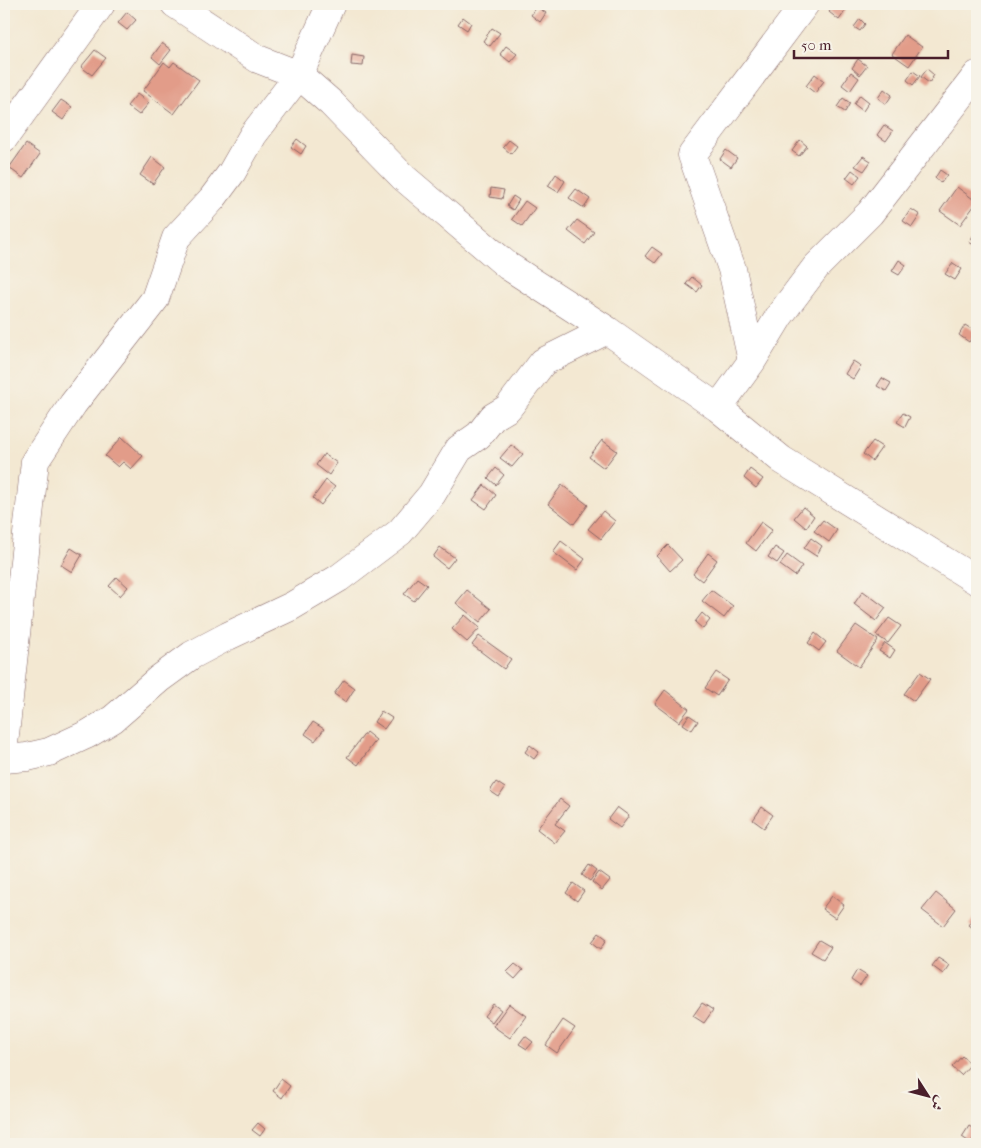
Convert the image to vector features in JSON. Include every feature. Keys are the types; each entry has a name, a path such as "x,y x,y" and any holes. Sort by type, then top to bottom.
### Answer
{"street":[{"path":"4,138 102,4"},
{"path":"175,4 258,59 299,75 331,102 403,177 508,266 607,330 718,408 782,460 977,581"},
{"path":"4,744 35,461 73,404 154,299 176,238 212,199 232,172 253,135 299,75 331,4"},
{"path":"752,362 732,269 692,155 805,4"},
{"path":"718,408 752,362 780,315 816,267 870,213 977,75"},
{"path":"4,759 49,752 88,734 113,719 159,679 192,654 292,606 339,578 400,532 432,494 459,449 480,436 493,417 508,408 543,362 607,330"}],"building":[{"path":"835,4 846,10 839,20 829,12"},
{"path":"537,7 546,13 540,22 531,15"},
{"path":"127,12 136,20 127,30 118,23"},
{"path":"463,17 471,23 467,30 458,24"},
{"path":"860,19 865,24 860,31 854,27"},
{"path":"492,28 500,33 490,46 483,41"},
{"path":"905,35 922,47 909,66 892,54"},
{"path":"162,43 171,50 160,64 152,57"},
{"path":"506,46 517,54 510,62 500,54"},
{"path":"95,50 106,58 92,75 81,67"},
{"path":"352,55 364,57 363,66 351,65"},
{"path":"858,59 867,66 860,75 852,68"},
{"path":"164,62 170,67 174,62 199,80 174,114 143,91"},
{"path":"927,69 934,75 929,83 921,77"},
{"path":"913,71 920,76 913,85 907,80"},
{"path":"851,72 859,78 850,91 842,85"},
{"path":"815,74 824,81 815,93 806,86"},
{"path":"884,89 892,95 886,104 878,98"},
{"path":"137,94 149,103 139,115 127,106"},
{"path":"860,95 869,102 863,111 854,104"},
{"path":"843,98 850,103 845,112 837,107"},
{"path":"61,100 72,107 63,120 52,112"},
{"path":"884,125 893,131 886,141 877,135"},
{"path":"297,139 306,146 301,154 291,147"},
{"path":"509,140 517,146 511,154 503,147"},
{"path":"800,140 807,146 799,156 792,151"},
{"path":"26,144 40,154 23,178 9,168"},
{"path":"726,150 737,158 731,167 720,159"},
{"path":"863,156 871,161 864,171 855,166"},
{"path":"152,157 165,167 153,184 140,175"},
{"path":"852,170 860,176 854,184 846,178"},
{"path":"940,170 947,175 941,183 935,178"},
{"path":"556,174 565,181 558,192 548,186"},
{"path":"957,187 977,202 960,225 940,211"},
{"path":"491,188 504,190 502,199 490,197"},
{"path":"576,189 590,199 584,208 569,198"},
{"path":"513,196 519,200 513,210 507,206"},
{"path":"525,201 535,208 522,226 512,219"},
{"path":"911,209 920,215 912,227 903,221"},
{"path":"577,220 594,232 585,244 568,231"},
{"path":"975,233 977,234 977,247 969,242"},
{"path":"652,247 662,254 655,263 645,256"},
{"path":"899,260 906,265 899,275 892,271"},
{"path":"953,263 962,269 955,280 945,274"},
{"path":"692,277 702,285 697,292 686,284"},
{"path":"965,325 976,332 969,342 959,335"},
{"path":"853,361 861,366 853,379 845,374"},
{"path":"882,378 891,383 886,391 877,386"},
{"path":"903,413 910,417 905,427 897,422"},
{"path":"122,437 143,456 131,469 123,462 118,467 105,456"},
{"path":"602,440 617,451 604,468 589,457"},
{"path":"873,441 882,447 872,461 863,454"},
{"path":"511,445 523,454 512,467 500,458"},
{"path":"324,454 337,463 329,475 316,465"},
{"path":"496,468 504,475 496,485 488,478"},
{"path":"750,469 763,479 756,488 744,478"},
{"path":"326,480 335,487 321,505 313,498"},
{"path":"484,485 496,495 486,509 473,500"},
{"path":"562,485 588,505 574,524 548,504"},
{"path":"803,507 814,516 806,528 794,518"},
{"path":"603,511 615,521 601,539 588,529"},
{"path":"823,520 837,530 829,542 814,531"},
{"path":"761,522 772,530 756,551 746,543"},
{"path":"811,538 822,546 816,556 804,548"},
{"path":"561,541 585,559 577,570 553,552"},
{"path":"668,545 682,560 670,571 657,556"},
{"path":"440,547 455,558 447,568 433,557"},
{"path":"775,547 784,553 777,563 768,557"},
{"path":"71,548 82,555 72,572 61,565"},
{"path":"708,553 717,560 702,581 693,574"},
{"path":"787,555 802,566 795,576 780,565"},
{"path":"117,577 128,587 120,596 109,586"},
{"path":"417,578 427,585 414,601 404,594"},
{"path":"467,590 491,609 480,622 456,603"},
{"path":"711,590 733,606 724,618 702,601"},
{"path":"863,591 886,608 876,621 854,604"},
{"path":"702,613 710,620 703,629 695,622"},
{"path":"465,615 480,628 467,642 452,629"},
{"path":"889,618 901,626 888,643 876,635"},
{"path":"856,625 878,640 859,667 837,651"},
{"path":"815,633 826,642 819,651 808,643"},
{"path":"479,636 511,659 504,669 472,645"},
{"path":"885,643 895,650 890,658 879,651"},
{"path":"716,672 728,680 717,696 705,688"},
{"path":"920,672 930,679 914,701 904,694"},
{"path":"344,680 355,688 346,702 334,694"},
{"path":"665,690 689,709 679,722 655,704"},
{"path":"381,711 392,718 384,729 374,722"},
{"path":"689,715 698,721 692,730 683,724"},
{"path":"313,722 324,729 315,741 305,734"},
{"path":"366,732 376,740 358,765 347,757"},
{"path":"530,745 539,752 534,759 525,752"},
{"path":"496,782 505,788 499,797 490,791"},
{"path":"560,799 569,806 555,824 565,831 555,843 537,829"},
{"path":"617,807 629,816 620,828 608,819"},
{"path":"762,807 773,815 764,828 753,820"},
{"path":"589,865 597,871 590,881 582,875"},
{"path":"599,872 610,880 602,890 592,882"},
{"path":"573,883 584,891 577,901 566,893"},
{"path":"936,893 956,909 943,926 922,910"},
{"path":"832,896 844,905 835,918 822,909"},
{"path":"974,918 977,920 977,931 969,925"},
{"path":"599,933 607,939 601,949 592,942"},
{"path":"819,940 831,947 823,959 811,952"},
{"path":"938,958 949,965 943,974 932,966"},
{"path":"515,964 523,970 515,979 507,972"},
{"path":"857,970 867,976 860,986 851,980"},
{"path":"702,1003 713,1010 704,1023 693,1016"},
{"path":"493,1004 501,1010 492,1022 484,1016"},
{"path":"509,1004 526,1016 510,1038 493,1026"},
{"path":"563,1020 575,1028 557,1053 546,1045"},
{"path":"525,1036 533,1042 527,1049 519,1044"},
{"path":"962,1056 971,1064 961,1075 952,1067"},
{"path":"281,1079 290,1086 282,1098 273,1091"},
{"path":"258,1123 265,1129 260,1136 252,1130"},
{"path":"969,1126 977,1131 971,1143 962,1137"}]}
